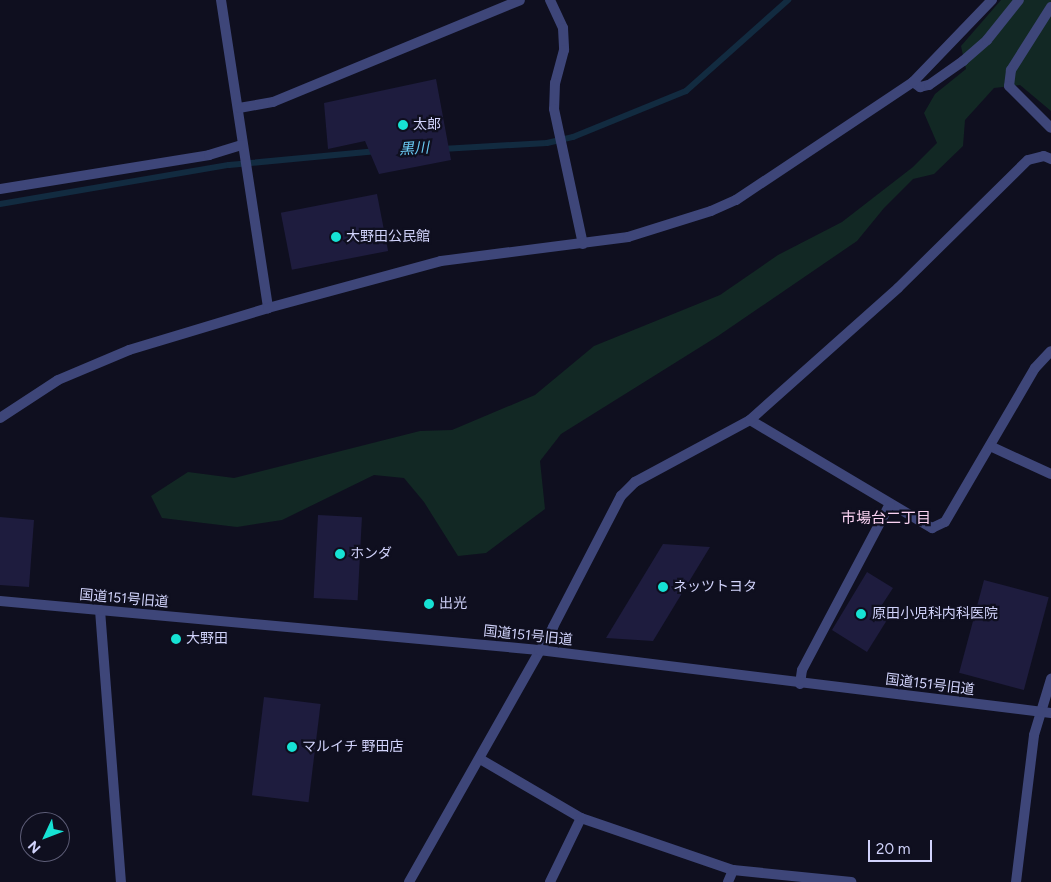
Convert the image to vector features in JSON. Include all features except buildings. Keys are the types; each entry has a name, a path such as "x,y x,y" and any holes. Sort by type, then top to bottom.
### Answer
{"street":[{"path":"221,0 239,108 246,177 268,308"},
{"path":"239,108 273,102 520,0"},
{"path":"550,0 563,28 564,50 555,83 554,108 582,244"},
{"path":"0,418 58,380 129,350 268,308 440,261 582,244 649,231 711,211 736,200 913,82 992,0"},
{"path":"913,82 920,87 929,85 963,61 987,40 1019,0"},
{"path":"1051,7 1011,70 1010,86 1051,128"},
{"path":"0,189 209,155 242,147"},
{"path":"409,882 480,759 621,496 635,482 750,420 898,288 1028,160 1044,156 1051,159"},
{"path":"750,420 932,528 945,522 1035,368 1051,351"},
{"path":"990,446 1051,474"},
{"path":"800,684 802,670 890,504"},
{"name":"国道151号旧道","path":"0,601 539,650 800,684 1046,712"},
{"path":"100,610 121,882"},
{"path":"1016,882 1051,679"},
{"path":"480,759 581,818 733,870 851,882"},
{"path":"550,882 581,818"},
{"path":"728,882 733,870"}],"green space":[{"path":"1001,0 1051,0 1051,111 1020,85 994,88 965,120 963,146 934,174 913,179 884,208 857,241 718,336 561,434 540,461 545,509 486,553 458,556 424,502 404,478 374,475 282,520 237,527 162,518 151,496 188,472 234,478 420,431 452,430 535,395 594,346 720,295 778,255 842,222 913,167 937,143 924,113 935,94 966,69 961,46"}],"waterway":[{"name":"黒川","path":"442,149 547,143 573,137 686,91 788,0"},
{"name":"黒川","path":"0,204 229,165 377,151"}],"place":[{"name":"太郎","path":"403,125"},
{"name":"大野田公民館","path":"336,237"},
{"name":"ホンダ","path":"340,554"},
{"name":"ネッツトヨタ","path":"663,587"},
{"name":"出光","path":"429,604"},
{"name":"原田小児科内科医院","path":"861,614"},
{"name":"大野田","path":"176,639"},
{"name":"マルイチ 野田店","path":"292,747"}],"district":[{"name":"市場台二丁目","path":"886,519"}]}
